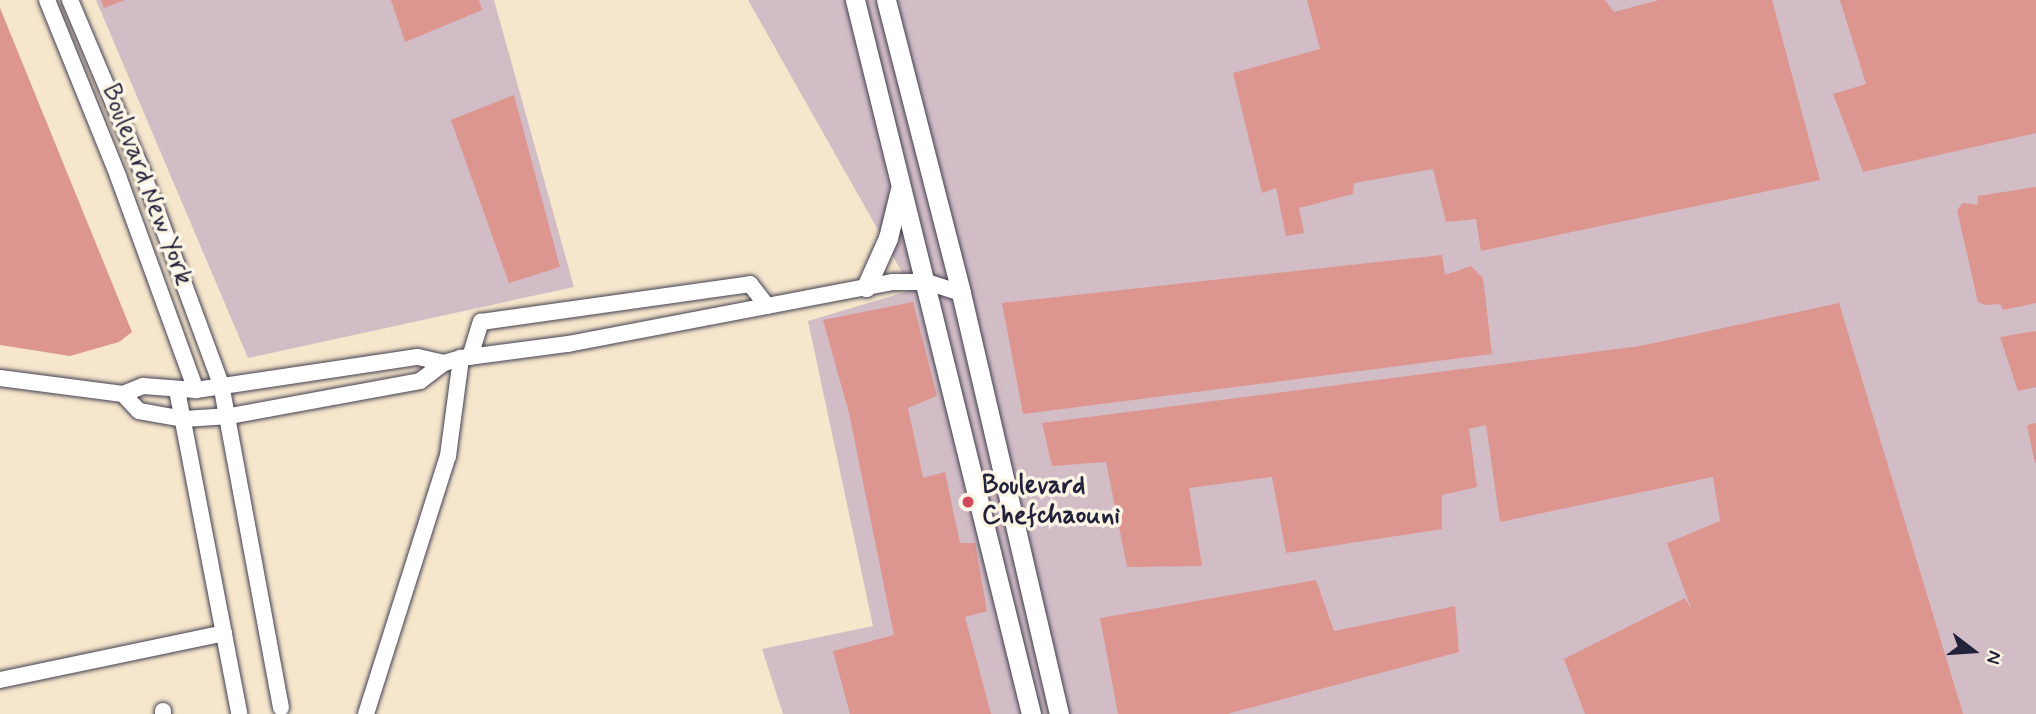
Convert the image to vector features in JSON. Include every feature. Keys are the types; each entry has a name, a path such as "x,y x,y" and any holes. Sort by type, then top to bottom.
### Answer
{"street":[{"name":"Boulevard New York","path":"47,0 118,176 196,390"},
{"name":"Boulevard New York","path":"70,0 141,168 221,384 230,416 281,707"},
{"path":"855,0 927,282 1031,714"},
{"path":"860,20 888,6 961,293 1059,714"},
{"path":"63,37 83,31"},
{"path":"118,176 141,168"},
{"path":"866,287 888,237 901,185"},
{"path":"122,394 139,411 184,419 230,416 420,381 444,363 466,358 866,287 906,281 927,282 961,293"},
{"path":"366,714 448,456 466,358 481,322 750,284 767,306"},
{"path":"0,378 122,394 142,386 196,390 221,384 418,357 444,363"},
{"path":"177,390 239,713"},
{"path":"1,676 224,633"}],"shaded area":[{"path":"96,0 494,0 574,287 248,358"},
{"path":"748,0 2036,0 2036,714 783,714 762,649 873,626 808,321 912,290"}],"building":[{"path":"101,0 125,0 104,8"},
{"path":"391,0 479,0 482,10 405,42"},
{"path":"1307,0 1605,0 1614,12 1659,0 1772,0 1820,180 1481,251 1476,219 1446,222 1433,169 1354,183 1353,194 1299,208 1304,233 1286,236 1276,188 1262,193 1233,73 1320,49"},
{"path":"1840,0 2036,0 2036,133 1863,172 1833,94 1866,84"},
{"path":"0,8 132,332 119,342 70,356 0,345"},
{"path":"514,95 560,267 509,283 451,120"},
{"path":"2036,187 2036,303 2003,310 2000,304 1985,305 1978,302 1957,210 1963,203 1978,205 1978,196"},
{"path":"1442,255 1445,275 1471,266 1483,278 1492,354 1023,414 1002,303"},
{"path":"913,302 937,396 908,408 923,478 945,472 960,543 975,543 987,611 965,617 991,714 850,714 833,651 894,635 849,413 823,320"},
{"path":"1839,303 1963,714 1585,714 1564,659 1685,598 1692,611 1667,543 1720,521 1713,477 1500,522 1486,425 1469,429 1477,487 1442,495 1442,529 1286,553 1272,477 1189,488 1202,566 1127,567 1106,462 1052,466 1042,423 1640,346"},
{"path":"2036,331 2036,387 2018,391 2000,337"},
{"path":"2036,423 2036,463 2035,463 2027,425"},
{"path":"1316,580 1334,631 1455,606 1459,652 1227,714 1118,714 1100,618"}],"place":[{"name":"Boulevard Chefchaouni","path":"968,502"}]}
